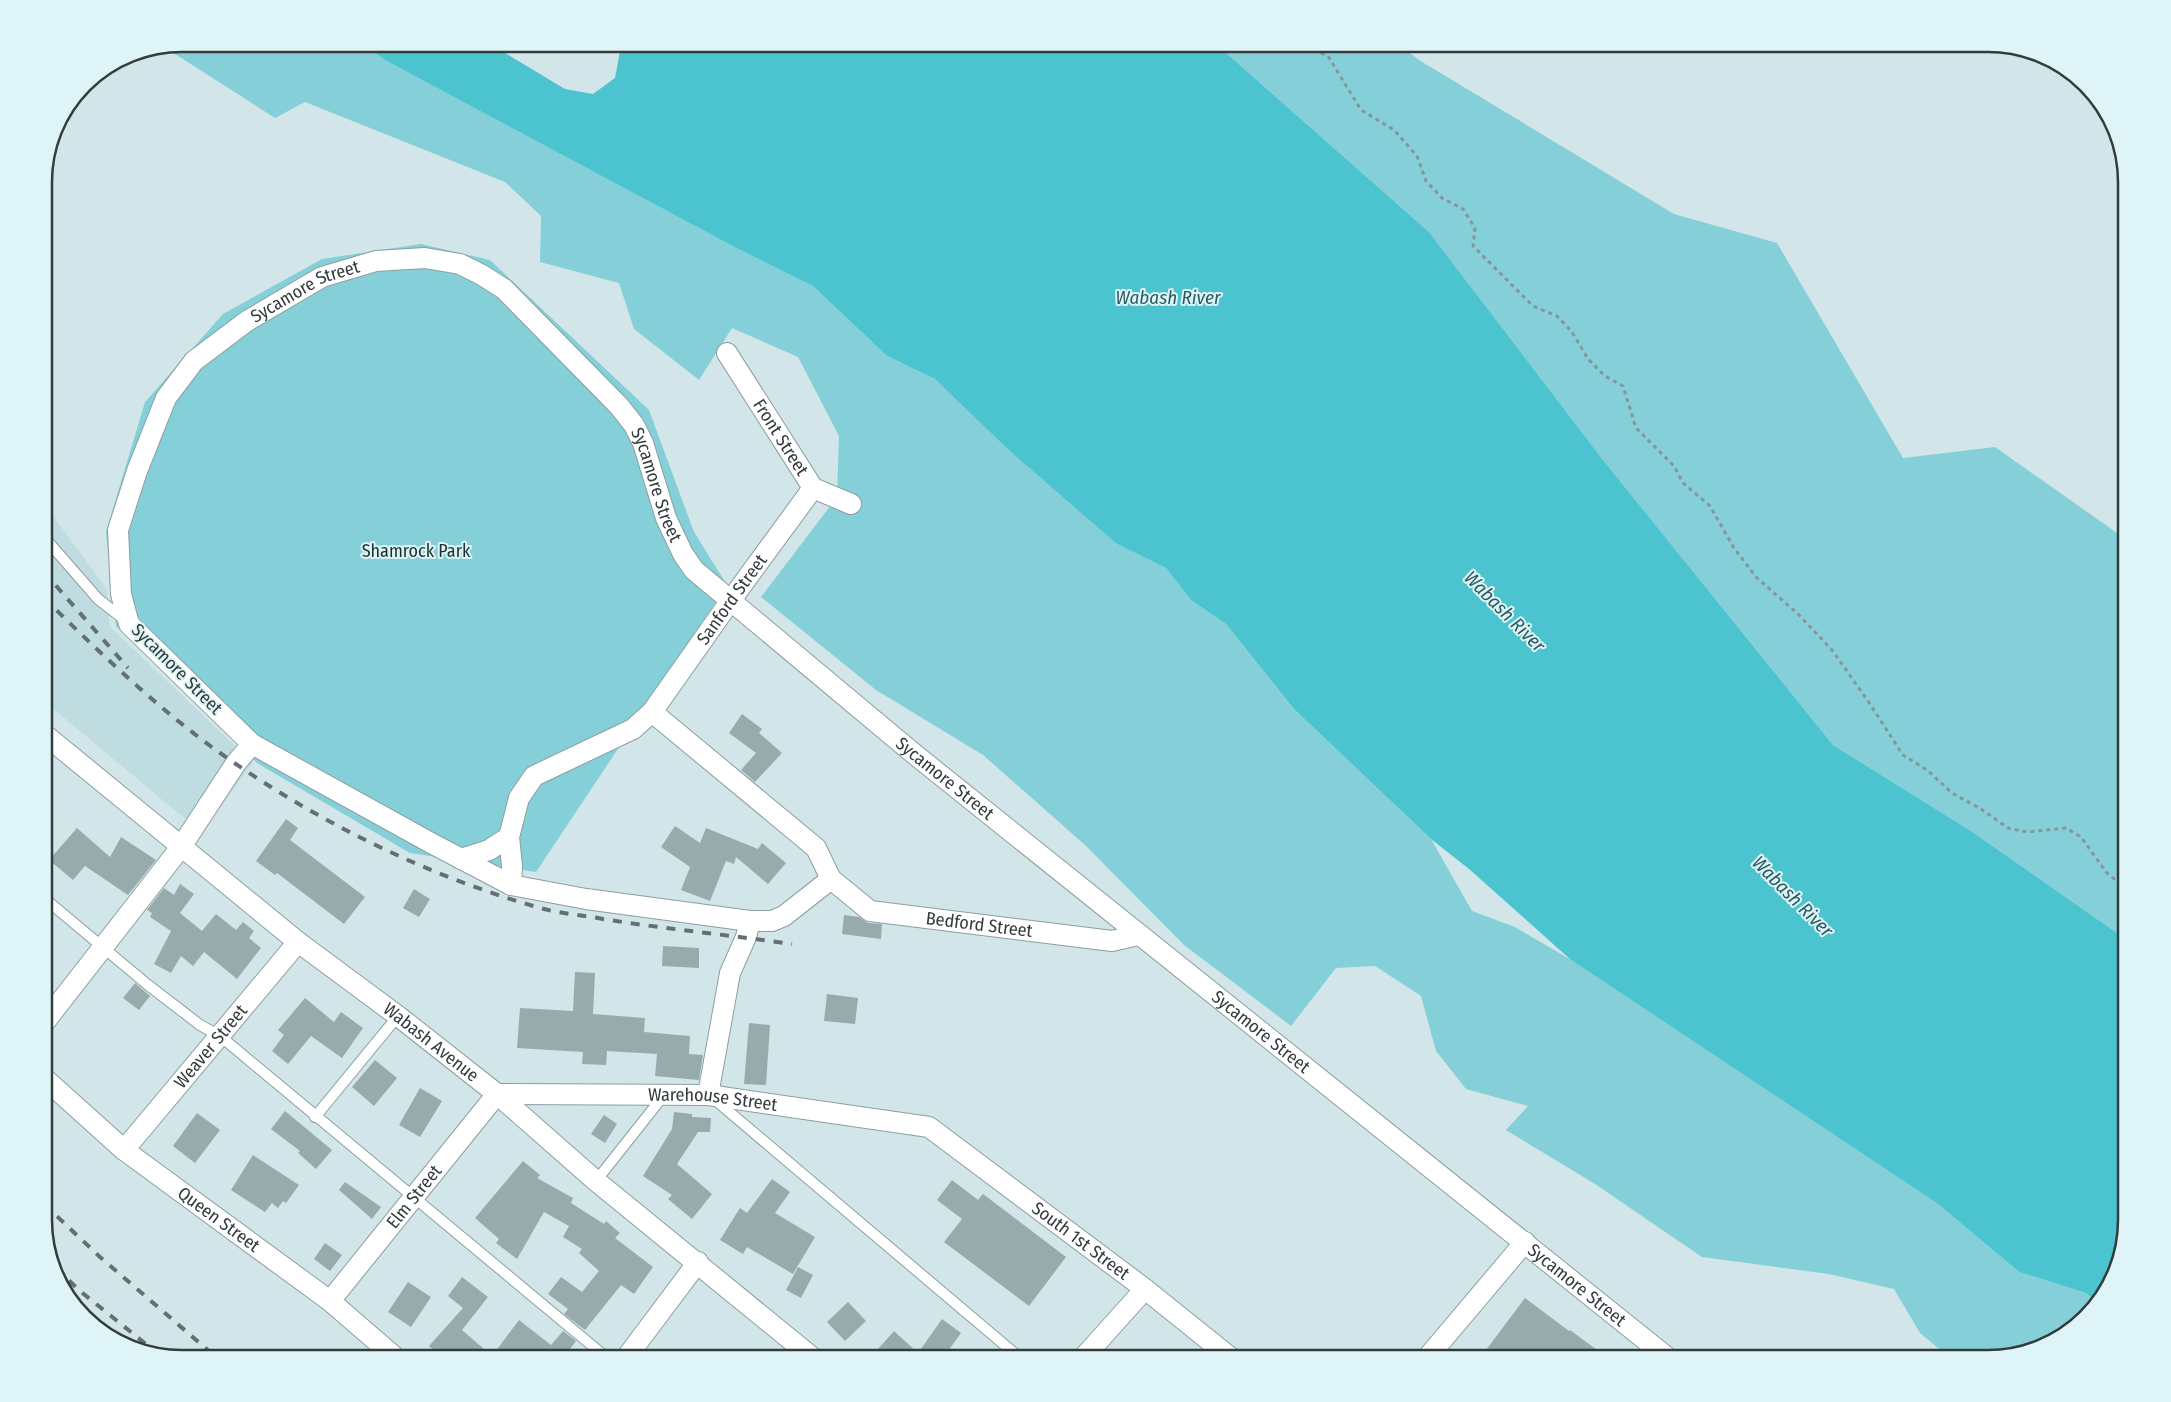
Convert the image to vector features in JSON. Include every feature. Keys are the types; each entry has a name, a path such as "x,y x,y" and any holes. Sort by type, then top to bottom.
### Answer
{"street":[{"name":"Sycamore Street","path":"750,921 586,899 512,885 252,744 130,624 121,594 118,530 137,471 166,398 194,362 248,322 322,277 376,261 425,258 460,264 504,289 619,406 634,425 643,443 666,518 683,554 694,570 913,753 1658,1350"},
{"name":"Front Street","path":"727,353 814,488 850,504"},
{"name":"Sanford Street","path":"509,837 519,798 534,776 633,729 652,712 730,600 814,488"},
{"name":"Bedford Street","path":"652,712 816,848 831,879 870,911 1112,941 1138,935"},
{"name":"Wabash Avenue","path":"53,741 298,942 398,1016 497,1094 596,1181 698,1262 802,1350"},
{"path":"53,1011 182,847 236,763 252,744"},
{"path":"461,858 489,850 509,837 512,885"},
{"path":"708,1095 730,973 746,938 750,921 772,921 784,916 831,879"},
{"name":"Weaver Street","path":"124,1150 298,942"},
{"name":"Queen Street","path":"53,1086 124,1150 330,1301 387,1350"},
{"name":"Warehouse Street","path":"497,1094 708,1095 929,1127"},
{"name":"Elm Street","path":"330,1301 497,1094"},
{"name":"South 1st Street","path":"929,1127 1146,1289 1221,1350"},
{"path":"1434,1350 1525,1242"},
{"path":"632,1350 698,1262"},
{"path":"1091,1350 1146,1289"}],"lane":[{"path":"53,547 98,599 130,624"},
{"path":"53,906 102,948 200,1025 220,1036 597,1350"},
{"path":"315,1116 398,1016"},
{"path":"596,1181 664,1095"},
{"path":"708,1095 1011,1350"}],"path":[{"path":"1318,52 1328,56 1362,110 1394,130 1417,156 1426,181 1442,198 1463,209 1475,228 1473,246 1533,306 1557,316 1572,332 1588,359 1605,376 1623,386 1636,428 1674,466 1683,483 1710,506 1734,548 1756,578 1799,615 1832,650 1868,701 1902,755 1926,770 1952,793 1981,809 2008,828 2027,832 2066,828 2081,837 2106,872 2118,882"}],"shaded area":[{"path":"53,516 107,589 110,627 253,763 201,832 53,709"}],"green space":[{"path":"374,52 385,60 813,286 883,352 935,379 1117,544 1166,568 1191,600 1226,624 1294,709 1431,839 1472,911 1515,927 1571,960 1938,1204 2019,1272 2086,1293 2092,1298 2061,1328 2038,1340 2022,1345 1989,1350 1940,1350 1920,1333 1894,1289 1829,1274 1702,1257 1595,1184 1506,1130 1528,1106 1466,1089 1436,1051 1421,996 1375,966 1336,968 1291,1026 1184,945 1085,845 983,755 876,690 761,597 837,497 839,436 798,357 732,328 699,380 634,329 619,283 540,262 541,216 505,182 305,102 275,118 173,53"},
{"path":"1225,52 1408,52 1674,214 1777,243 1903,458 1995,447 2118,534 2118,934 1971,831 1833,745 1603,460 1429,232"},
{"name":"Shamrock Park","path":"421,244 490,260 649,410 694,532 727,585 536,872 410,853 257,763 116,626 106,532 145,402 223,314 322,259"}],"water":[{"name":"Wabash River","path":"374,52 503,52 565,89 593,94 615,78 620,52 1225,52 1429,232 1603,460 1833,745 1971,831 2118,934 2118,1220 2112,1261 2097,1292 2092,1298 2086,1293 2019,1272 1938,1204 1571,960 1469,869 1431,839 1294,709 1226,624 1191,600 1166,568 1117,544 1011,452 935,379 886,355 813,286 735,247 385,60"}],"building":[{"path":"742,714 762,729 759,733 782,753 755,782 741,770 756,753 729,733"},
{"path":"286,819 298,828 290,840 365,897 344,924 277,873 275,875 256,861"},
{"path":"675,826 700,843 706,828 758,849 762,843 786,863 768,884 736,857 734,864 726,861 710,901 681,890 690,867 661,847"},
{"path":"77,828 110,857 121,837 156,860 128,895 85,866 73,880 53,863 53,855"},
{"path":"180,884 194,894 180,913 202,931 216,914 236,930 243,922 254,931 249,938 261,948 237,979 204,952 193,966 181,956 171,973 154,964 171,931 150,917 152,913 147,910 164,888 174,895"},
{"path":"414,889 430,899 419,917 403,908"},
{"path":"844,915 859,917 868,923 882,924 881,939 842,934"},
{"path":"663,946 699,948 699,968 662,966"},
{"path":"575,972 595,973 593,1014 645,1018 644,1032 690,1036 689,1054 703,1055 699,1080 655,1076 657,1054 607,1051 606,1065 582,1064 583,1052 517,1048 520,1008 573,1011"},
{"path":"135,983 150,996 139,1010 123,998"},
{"path":"827,994 858,998 855,1024 824,1021"},
{"path":"305,998 334,1022 341,1012 363,1028 342,1058 311,1036 288,1064 272,1051 284,1035 278,1030"},
{"path":"749,1023 770,1025 766,1085 744,1084"},
{"path":"375,1060 397,1078 374,1106 352,1087"},
{"path":"420,1088 442,1101 420,1137 399,1125"},
{"path":"285,1111 332,1150 316,1169 298,1153 300,1151 271,1129"},
{"path":"674,1112 692,1114 692,1117 711,1118 710,1132 698,1132 677,1164 712,1194 692,1219 668,1199 672,1195 643,1176 672,1129"},
{"path":"197,1113 220,1130 195,1163 173,1146"},
{"path":"604,1115 617,1124 605,1143 591,1134"},
{"path":"253,1155 299,1185 286,1203 283,1201 278,1208 272,1203 265,1212 231,1190"},
{"path":"523,1161 540,1175 537,1178 573,1198 571,1203 604,1224 606,1221 620,1233 615,1238 653,1267 634,1294 621,1285 585,1330 564,1314 568,1309 548,1294 561,1277 582,1292 599,1271 579,1253 582,1249 563,1237 569,1226 544,1212 517,1259 496,1243 499,1239 475,1218"},
{"path":"772,1179 790,1192 775,1213 815,1237 793,1274 747,1247 743,1254 720,1240 740,1208 747,1213"},
{"path":"952,1180 978,1200 983,1194 1066,1257 1029,1306 944,1242 962,1219 937,1200"},
{"path":"345,1182 381,1207 372,1219 339,1190"},
{"path":"325,1243 342,1255 330,1271 314,1259"},
{"path":"798,1267 813,1275 801,1298 786,1290"},
{"path":"462,1277 488,1297 462,1330 485,1350 434,1350 429,1346 463,1308 448,1296"},
{"path":"408,1282 431,1297 411,1327 388,1312"},
{"path":"1525,1298 1597,1350 1486,1350"},
{"path":"848,1302 866,1321 845,1341 827,1322"},
{"path":"942,1319 961,1333 949,1350 920,1350"},
{"path":"519,1320 551,1345 563,1331 576,1341 569,1350 496,1350"},
{"path":"894,1331 915,1350 877,1350"}],"railway":[{"path":"53,582 128,668"},
{"path":"53,607 145,693 209,745 287,797 369,842 412,862 456,880 551,911 792,944"},
{"path":"53,1213 100,1257 208,1350"},
{"path":"67,1278 146,1344"}]}
